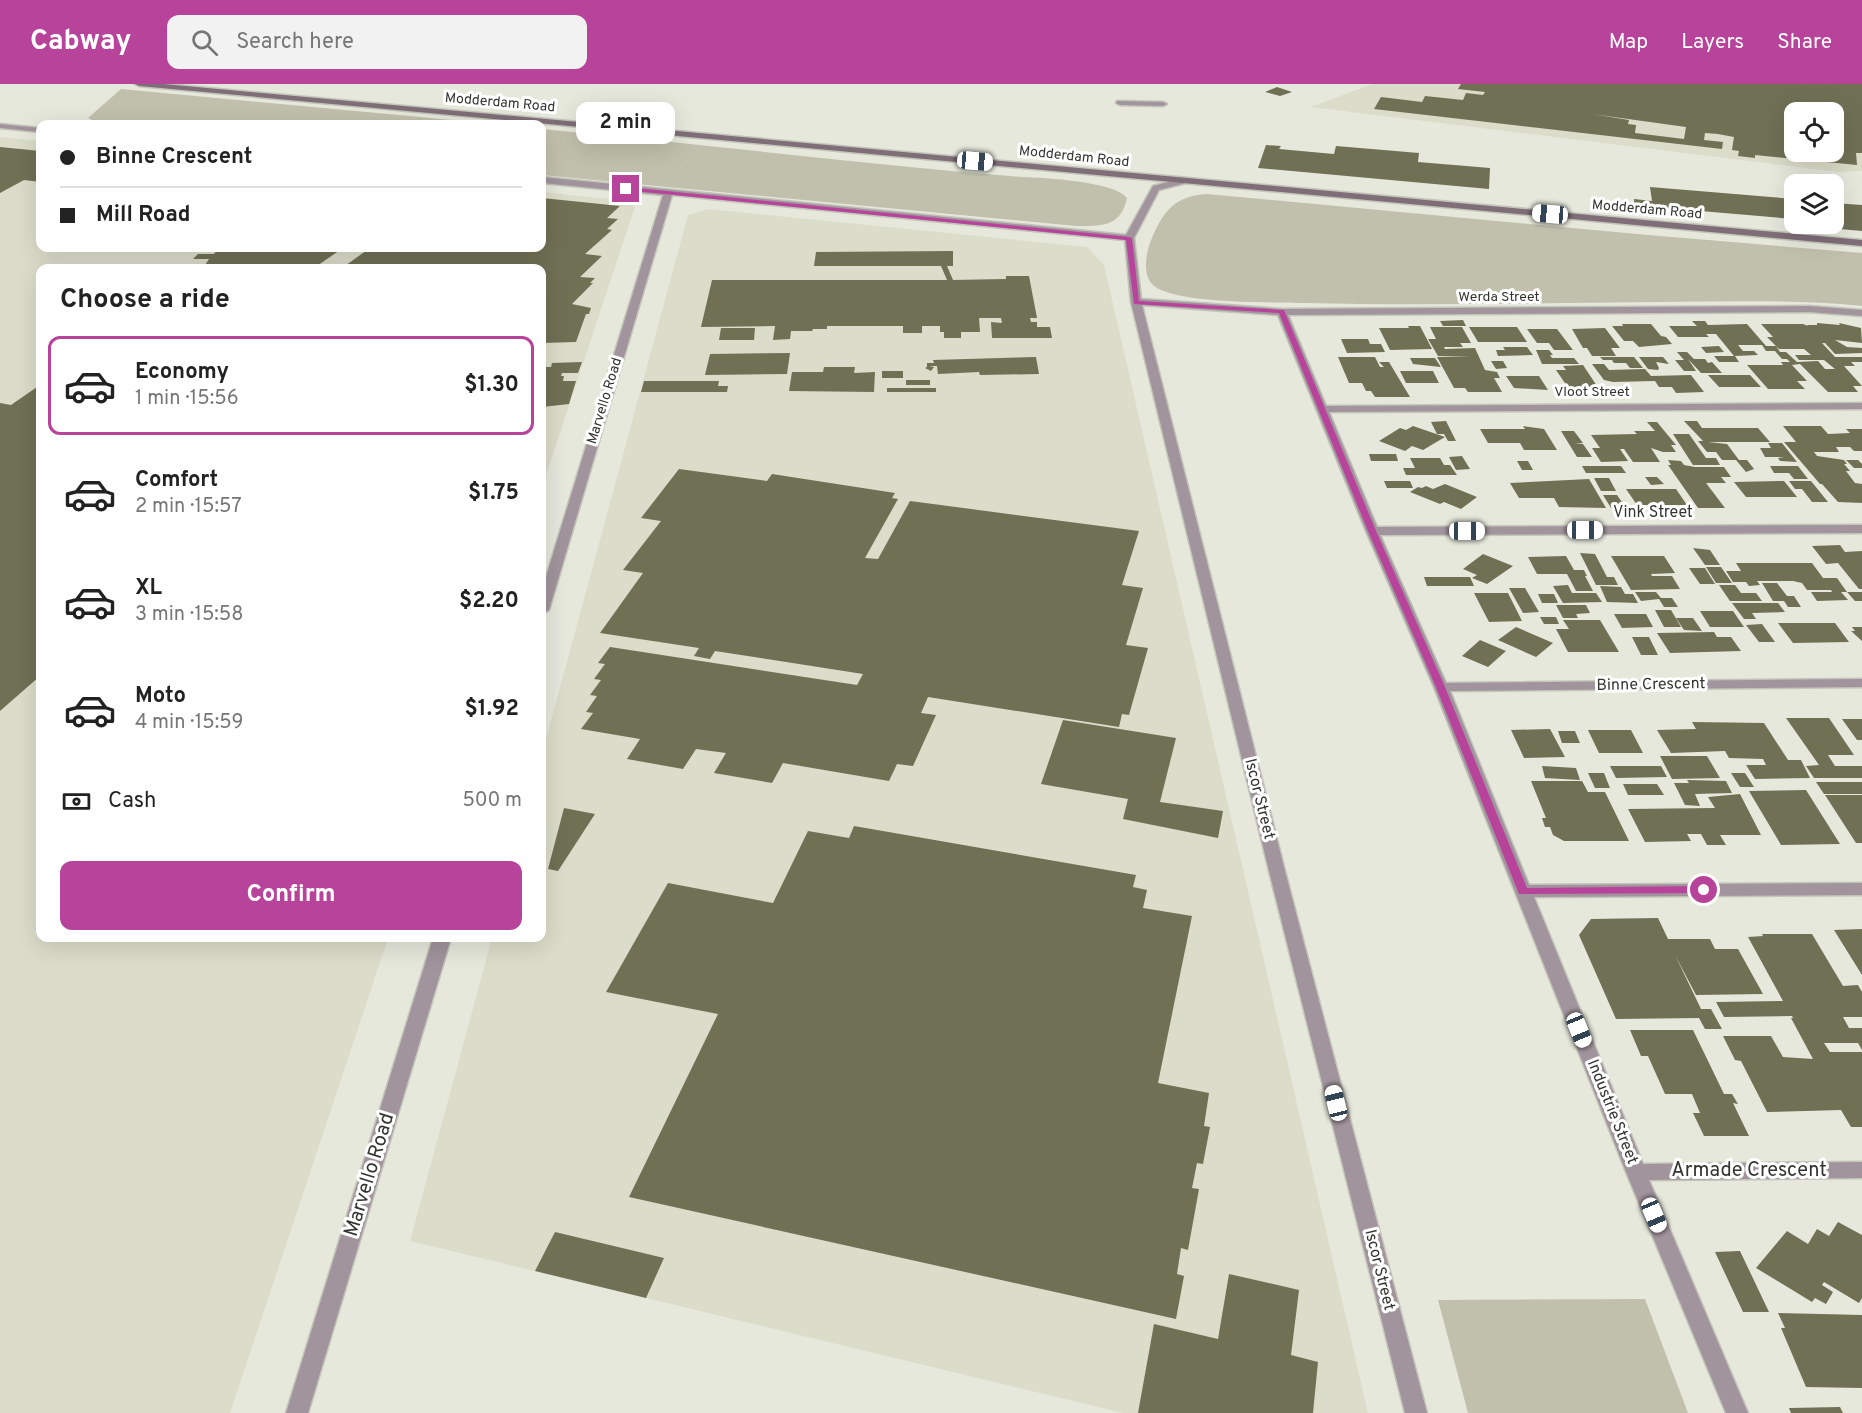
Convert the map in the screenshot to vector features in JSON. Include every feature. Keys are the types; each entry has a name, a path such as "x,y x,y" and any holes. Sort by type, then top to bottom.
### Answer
{"street":[{"name":"Modderdam Road","path":"139,84 525,120"},
{"path":"1120,103 1163,104"},
{"name":"Modderdam Road","path":"546,122 1862,243"},
{"path":"0,126 36,130"},
{"path":"1137,177 1156,189"},
{"path":"546,180 1129,238 1156,189 1183,181"},
{"name":"Marvello Road","path":"546,597 668,193"},
{"name":"Iscor Street","path":"1129,238 1136,303 1277,871 1416,1413"},
{"name":"Werda Street","path":"1136,303 1282,312 1809,309 1862,313"},
{"name":"Industrie Street","path":"1282,312 1372,531 1441,687 1636,1172 1737,1413"},
{"name":"Vloot Street","path":"1322,409 1862,406"},
{"name":"Vink Street","path":"1372,531 1862,529"},
{"name":"Binne Crescent","path":"1441,687 1862,683"},
{"path":"1523,891 1862,889"},
{"name":"Marvello Road","path":"297,1413 441,942"},
{"name":"Armade Crescent","path":"1636,1172 1862,1170"}],"shaded area":[{"path":"1372,84 1862,84 1862,171 1838,172 1311,107"},
{"path":"121,89 452,120 92,120 88,118"},
{"path":"546,129 1078,182 1108,188 1120,192 1127,198 1124,208 1115,220 1102,225 1076,226 546,175"},
{"path":"0,137 36,141 36,252 546,252 546,192 628,201 635,207 546,475 546,264 36,264 36,942 387,942 230,1413 0,1413"},
{"path":"1207,194 1862,253 1862,306 1760,301 1438,304 1251,302 1207,300 1170,293 1157,288 1149,280 1146,261 1150,243 1159,223 1177,202 1195,195"},
{"path":"708,209 1087,247 1104,265 1368,1413 1123,1413 410,1241 491,942 546,942 546,739 688,215"},
{"path":"1645,1299 1688,1413 1468,1413 1438,1300"}],"building":[{"path":"1461,84 1862,84 1862,153 1856,153 1857,165 1826,162 1844,162 1844,102 1784,102 1784,158 1738,156 1739,151 1732,150 1734,137 1718,134 1705,133 1704,140 1723,142 1722,149 1374,109 1381,97 1422,102 1425,96 1463,100 1466,93 1483,95 1485,92 1458,89","holes":["1592,114 1686,127 1684,139 1635,133 1636,125 1628,124 1629,120"]},
{"path":"1277,87 1292,92 1280,96 1265,92"},
{"path":"1266,145 1281,146 1279,149 1334,154 1336,146 1419,153 1418,162 1490,168 1489,189 1258,168"},
{"path":"0,147 36,151 36,182 24,180 0,193"},
{"path":"1650,187 1784,198 1784,218 1653,207 1654,212 1635,210 1634,199 1652,201"},
{"path":"546,198 620,206 607,218 618,219 607,229 612,230 585,254 602,256 580,277 595,278 590,283 593,283 572,304 591,308 589,314 586,314 576,342 546,343 546,264 348,264 364,252 546,252"},
{"path":"1844,204 1862,205 1862,231 1844,229"},
{"path":"953,251 953,266 947,266 953,280 1029,276 1037,318 1030,318 1031,322 1037,322 1037,327 1050,327 1052,338 992,338 991,322 1002,323 1001,318 979,318 980,332 961,332 961,338 944,338 944,332 940,332 940,326 922,326 922,333 903,333 903,326 827,326 827,329 791,331 790,339 773,340 775,326 701,327 712,280 947,280 941,266 814,266 816,252"},
{"path":"216,252 337,252 320,264 206,264 209,259 193,259 198,254"},
{"path":"1463,320 1466,326 1443,326 1440,321"},
{"path":"1692,321 1705,321 1708,325 1747,324 1766,346 1776,346 1767,337 1773,337 1761,324 1808,326 1817,325 1817,323 1840,325 1839,323 1861,328 1862,343 1835,340 1847,347 1862,348 1862,353 1835,354 1825,343 1822,343 1835,357 1862,357 1862,362 1851,362 1855,366 1844,366 1862,386 1853,386 1858,392 1828,392 1800,364 1792,365 1807,381 1797,381 1805,389 1768,389 1747,365 1783,365 1781,362 1790,362 1787,359 1782,359 1775,351 1766,351 1762,345 1738,345 1743,351 1754,351 1758,355 1734,356 1716,334 1706,334 1709,337 1678,337 1669,326 1697,326","holes":["1776,346 1779,349 1804,349 1811,355 1795,355 1799,360 1824,360 1835,369 1825,369 1818,361 1797,362 1786,352 1780,352"]},
{"path":"1622,324 1651,324 1672,344 1639,347 1633,341 1624,341 1612,326 1623,326"},
{"path":"1408,326 1420,326 1432,349 1390,350 1379,328 1409,328"},
{"path":"1430,327 1462,327 1471,343 1460,343 1463,347 1444,347 1445,349 1475,348 1485,370 1497,372 1500,378 1494,378 1502,392 1468,392 1465,388 1454,388 1437,357 1471,356 1438,356 1428,339 1436,339"},
{"path":"1469,327 1517,327 1527,342 1478,342"},
{"path":"721,328 755,328 754,340 719,340"},
{"path":"1605,328 1620,348 1611,348 1616,356 1592,356 1587,348 1583,348 1572,329"},
{"path":"1527,329 1557,329 1573,350 1554,350 1549,343 1537,343"},
{"path":"1341,339 1368,339 1370,344 1381,344 1385,352 1347,353"},
{"path":"1719,346 1724,352 1706,353 1701,347"},
{"path":"1503,347 1527,347 1533,355 1498,356 1496,350 1505,350"},
{"path":"1536,350 1549,350 1553,355 1550,355 1552,358 1574,358 1579,364 1542,364"},
{"path":"1677,352 1687,352 1694,359 1705,359 1708,363 1712,362 1722,373 1701,373 1688,359 1696,371 1684,371 1675,360 1684,360"},
{"path":"790,353 787,374 705,375 710,354"},
{"path":"1714,356 1735,356 1739,362 1719,362"},
{"path":"1036,357 1039,374 980,375 979,372 938,374 937,366 929,366 934,367 931,371 925,368 927,363 934,363 933,360"},
{"path":"1338,357 1375,357 1380,367 1384,367 1379,362 1389,362 1410,397 1375,397 1371,391 1366,391 1362,383 1349,383"},
{"path":"1600,357 1634,357 1643,368 1630,368 1626,363 1614,363 1612,360 1603,360"},
{"path":"1639,357 1663,357 1669,364 1656,362 1658,370 1648,369"},
{"path":"1410,358 1435,358 1441,367 1413,364"},
{"path":"1491,361 1503,361 1507,368 1496,369"},
{"path":"582,362 578,373 562,373 561,376 564,376 563,381 576,381 569,404 546,407 546,367 551,367 552,363"},
{"path":"1592,364 1604,364 1609,370 1645,369 1651,376 1691,375 1704,392 1676,393 1672,387 1659,387 1655,381 1613,382 1604,380"},
{"path":"1583,365 1599,389 1569,389 1556,370 1566,370 1563,366"},
{"path":"824,367 855,367 854,373 875,372 874,392 789,391 792,372 823,372"},
{"path":"882,371 903,371 903,378 882,378"},
{"path":"1400,371 1433,371 1439,383 1406,383"},
{"path":"1708,375 1750,375 1761,387 1719,387"},
{"path":"1506,376 1539,376 1548,390 1514,388"},
{"path":"906,380 930,380 930,385 906,385"},
{"path":"644,381 719,381 718,386 728,386 727,392 641,392"},
{"path":"36,388 36,680 0,711 0,403 11,405"},
{"path":"887,388 936,388 936,392 887,392"},
{"path":"1446,421 1456,441 1448,441 1444,434 1437,434 1431,422"},
{"path":"1684,421 1697,421 1702,428 1758,428 1770,442 1708,442 1727,444 1739,460 1747,460 1754,469 1746,472 1736,460 1722,460 1716,452 1707,452 1698,441 1703,441"},
{"path":"1647,422 1657,422 1676,445 1671,445 1676,452 1663,452 1651,448 1660,462 1633,462 1624,449 1620,449 1628,461 1601,462 1592,448 1600,448 1591,435 1637,434 1634,431 1655,431"},
{"path":"1413,426 1445,437 1423,450 1412,446 1405,451 1379,441 1400,428 1406,430"},
{"path":"1523,426 1544,429 1557,450 1524,450 1520,443 1488,443 1480,429 1525,429"},
{"path":"1783,426 1821,426 1828,434 1850,433 1846,429 1862,429 1862,451 1854,451 1850,447 1836,447 1839,452 1814,452 1817,456 1844,460 1847,464 1844,464 1850,471 1846,471 1855,483 1862,484 1862,503 1838,502 1784,442 1796,442"},
{"path":"1561,431 1574,431 1583,443 1575,444 1583,444 1592,457 1577,457"},
{"path":"1673,434 1689,434 1706,458 1716,458 1720,465 1693,465"},
{"path":"1768,443 1782,443 1797,462 1780,461 1778,458 1784,457 1765,457 1760,448 1771,448"},
{"path":"1369,454 1396,454 1398,461 1371,461"},
{"path":"1462,456 1470,469 1456,470 1449,457"},
{"path":"1410,458 1440,458 1444,465 1450,465 1457,475 1406,475 1403,468 1415,468"},
{"path":"1668,460 1681,461 1684,465 1695,467 1724,467 1731,477 1721,477 1726,483 1706,483 1725,508 1698,508 1668,465 1671,465"},
{"path":"1846,460 1858,460 1862,468 1854,468"},
{"path":"1517,461 1528,461 1533,470 1522,470"},
{"path":"1582,466 1621,466 1626,473 1586,473"},
{"path":"1770,466 1798,466 1808,479 1794,479 1789,473 1774,473"},
{"path":"679,469 767,481 772,474 895,493 892,498 898,499 865,558 878,559 910,501 1139,531 1122,585 1143,588 1126,645 1148,648 1129,715 1122,714 1119,727 928,697 921,713 936,715 913,766 897,764 889,781 783,763 772,783 714,773 726,753 696,749 683,769 627,759 640,739 581,729 593,713 586,712 597,696 590,695 601,680 594,679 605,664 598,663 610,647 857,685 863,674 715,651 710,659 694,656 699,648 600,633 643,573 623,570 661,521 641,518"},
{"path":"1645,477 1657,477 1664,484 1651,485"},
{"path":"1594,478 1609,478 1616,491 1601,491"},
{"path":"1589,479 1606,508 1559,507 1554,498 1519,498 1510,483"},
{"path":"1384,481 1410,481 1413,488 1387,488"},
{"path":"1784,481 1797,497 1746,497 1734,482"},
{"path":"1789,481 1811,481 1828,502 1812,502 1802,489 1795,489"},
{"path":"1445,484 1477,497 1461,509 1444,502 1440,504 1410,492 1418,487 1426,486 1433,489"},
{"path":"1626,489 1676,489 1687,505 1637,505"},
{"path":"1603,495 1617,495 1626,508 1611,508"},
{"path":"1840,545 1845,552 1862,551 1862,589 1859,589 1838,563 1826,564 1812,546"},
{"path":"1693,548 1710,550 1720,565 1705,565"},
{"path":"1580,553 1595,554 1607,577 1614,577 1618,585 1596,585"},
{"path":"1483,554 1513,566 1487,584 1472,578 1477,575 1463,569"},
{"path":"1566,556 1574,570 1584,570 1593,591 1576,591 1567,574 1537,574 1528,557"},
{"path":"1611,556 1664,556 1675,573 1651,574 1652,576 1672,576 1680,589 1631,590"},
{"path":"1736,563 1812,563 1823,578 1837,578 1847,592 1841,592 1848,600 1817,601 1811,592 1832,592 1831,590 1807,590 1802,583 1793,581 1757,581 1760,585 1749,586 1746,582 1733,582 1726,571 1741,571"},
{"path":"1706,567 1721,567 1732,583 1716,583"},
{"path":"1689,568 1705,568 1715,584 1700,584"},
{"path":"1424,577 1470,577 1474,586 1427,586"},
{"path":"1762,583 1777,583 1787,596 1794,596 1801,607 1788,607 1784,601 1773,601"},
{"path":"1568,585 1572,593 1596,593 1602,602 1563,603 1553,586"},
{"path":"1719,585 1735,585 1741,593 1756,593 1762,601 1730,601"},
{"path":"1600,586 1621,587 1625,594 1633,594 1638,603 1607,602"},
{"path":"1509,588 1525,588 1539,612 1523,613"},
{"path":"1635,592 1656,592 1661,598 1672,598 1678,607 1664,607 1659,599 1641,601"},
{"path":"1847,592 1862,592 1862,601 1855,601"},
{"path":"1474,593 1508,593 1522,621 1489,622"},
{"path":"1538,594 1554,594 1558,603 1542,603"},
{"path":"1732,603 1778,603 1785,612 1752,613 1756,619 1744,619"},
{"path":"1556,605 1586,605 1590,613 1576,614 1578,618 1563,618"},
{"path":"1655,610 1671,610 1681,627 1664,627"},
{"path":"1700,611 1733,611 1744,627 1710,627"},
{"path":"1614,614 1646,614 1653,627 1622,628"},
{"path":"1540,617 1556,617 1559,624 1544,624"},
{"path":"1676,618 1693,618 1702,631 1684,630"},
{"path":"1563,620 1600,620 1619,652 1568,652 1556,629 1569,629"},
{"path":"1778,623 1835,623 1849,642 1793,643"},
{"path":"1762,624 1775,642 1759,642 1746,625"},
{"path":"1516,627 1553,643 1536,657 1498,640"},
{"path":"1852,627 1862,627 1862,641 1851,631 1855,631"},
{"path":"1714,632 1717,637 1731,637 1741,651 1670,653 1657,633"},
{"path":"1632,637 1649,637 1658,655 1641,655"},
{"path":"1480,640 1506,651 1488,667 1462,656"},
{"path":"1786,718 1829,718 1854,755 1828,755 1835,766 1862,766 1862,778 1814,778 1806,766 1819,765"},
{"path":"1842,719 1862,719 1862,740 1857,740"},
{"path":"1063,720 1176,738 1160,802 1223,811 1218,838 1123,819 1128,799 1041,784"},
{"path":"1692,722 1764,723 1788,760 1801,760 1810,778 1755,779 1746,765 1766,765 1763,759 1729,758 1725,751 1671,753 1657,730 1696,729"},
{"path":"1550,729 1565,757 1524,758 1511,730"},
{"path":"1588,730 1631,730 1643,753 1599,753"},
{"path":"1558,731 1575,731 1580,743 1562,743"},
{"path":"1660,756 1707,756 1720,778 1672,779"},
{"path":"1542,766 1576,768 1580,780 1545,778"},
{"path":"1610,766 1661,766 1667,777 1616,778"},
{"path":"1588,773 1604,773 1610,788 1595,788"},
{"path":"1731,773 1745,773 1754,787 1740,787"},
{"path":"1687,780 1726,781 1732,793 1695,794 1700,806 1685,805 1674,783 1689,783"},
{"path":"1531,781 1582,781 1588,792 1605,792 1629,841 1564,841 1553,835 1550,827 1545,827 1542,818 1546,818"},
{"path":"1816,782 1862,782 1862,794 1824,794"},
{"path":"1623,784 1657,784 1664,795 1628,795"},
{"path":"1806,790 1840,844 1781,845 1749,791"},
{"path":"1740,794 1761,835 1720,835 1726,845 1707,845 1701,834 1687,834 1691,841 1645,842 1628,809 1715,808 1708,797"},
{"path":"1825,795 1862,795 1862,843 1856,843"},
{"path":"564,808 595,814 558,871 548,869"},
{"path":"854,826 1136,875 1133,887 1147,890 1143,908 1192,916 1158,1083 1209,1093 1204,1126 1210,1127 1203,1164 1197,1163 1192,1188 1199,1189 1188,1250 1181,1248 1177,1274 1184,1276 1176,1319 629,1197 718,1014 606,992 668,883 773,903 808,831 849,838"},
{"path":"1658,918 1668,939 1710,939 1715,949 1738,949 1763,994 1696,995 1675,955 1701,1009 1711,1009 1722,1029 1705,1029 1699,1018 1616,1019 1579,935 1591,919"},
{"path":"1862,929 1862,975 1834,930"},
{"path":"1762,934 1812,934 1843,986 1858,985 1862,992 1862,1017 1843,1017 1849,1028 1862,1028 1862,1050 1858,1043 1824,1043 1830,1052 1862,1052 1862,1127 1851,1127 1841,1110 1767,1112 1741,1061 1735,1060 1723,1036 1771,1036 1783,1057 1813,1059 1792,1016 1724,1017 1716,1002 1783,1001 1748,937 1763,936"},
{"path":"1630,1030 1693,1030 1724,1094 1732,1094 1738,1104 1733,1103 1749,1136 1704,1136 1693,1113 1700,1113 1692,1094 1665,1094 1648,1056 1641,1056"},
{"path":"1838,1222 1862,1235 1862,1298 1859,1303 1824,1282 1822,1285 1833,1292 1826,1304 1815,1298 1812,1302 1756,1268 1787,1231 1808,1244 1817,1229 1829,1236"},
{"path":"555,1232 664,1258 646,1298 535,1271"},
{"path":"1740,1251 1769,1312 1743,1312 1715,1252"},
{"path":"1229,1274 1299,1290 1291,1355 1318,1362 1313,1413 1138,1413 1154,1324 1218,1339"},
{"path":"1778,1313 1862,1315 1862,1388 1806,1387 1781,1328 1785,1328"},
{"path":"1840,1407 1843,1413 1791,1413 1789,1408"}],"route":[{"path":"626,189 1129,238 1136,303 1282,312 1372,531 1441,687 1523,891 1704,890"}]}
